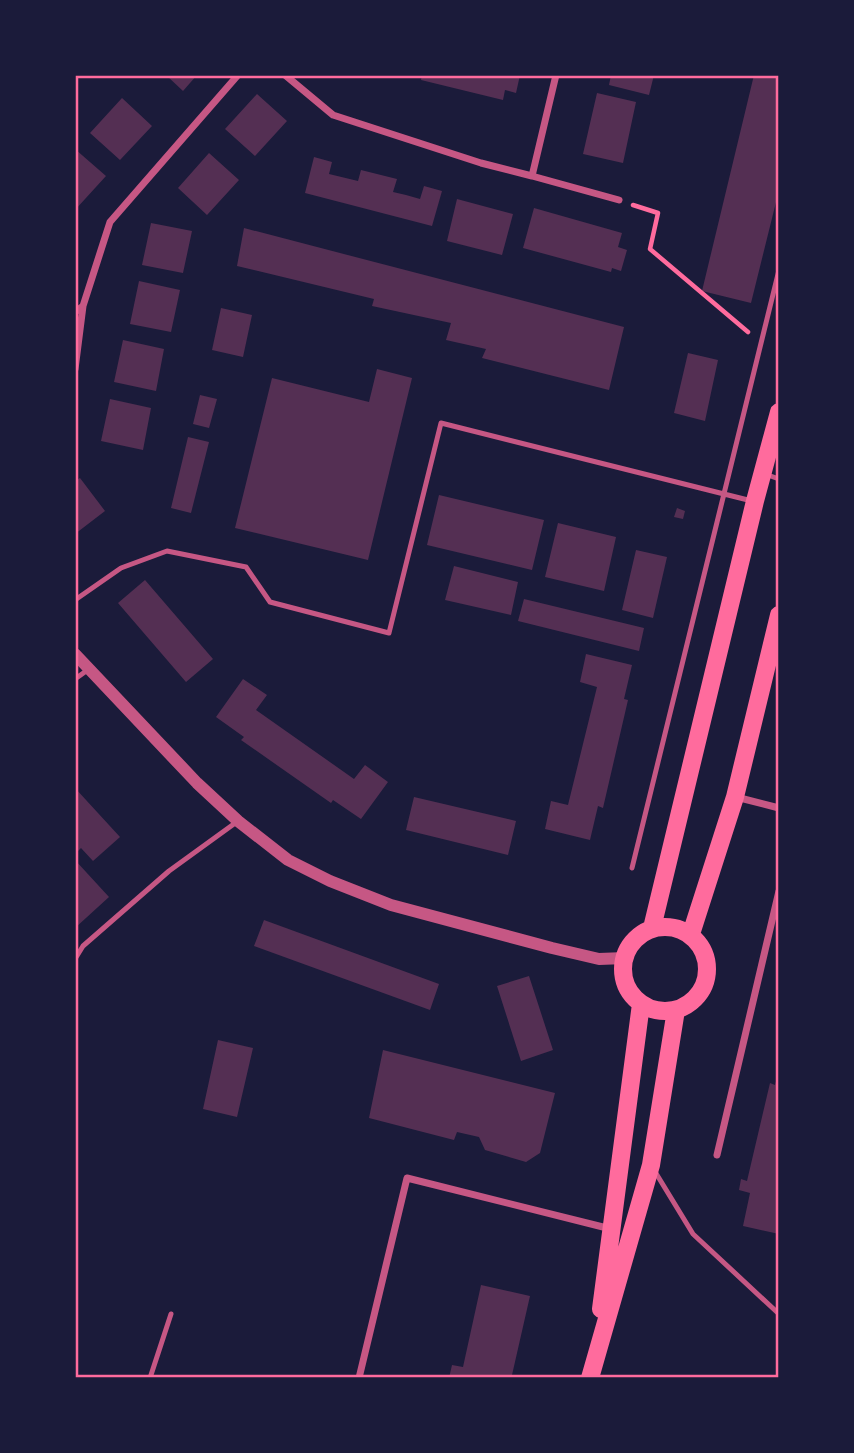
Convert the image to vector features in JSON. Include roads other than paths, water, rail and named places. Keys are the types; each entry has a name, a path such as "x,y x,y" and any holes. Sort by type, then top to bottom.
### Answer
{"main road":[{"path":"652,928 755,501 771,476 779,412"},
{"path":"691,934 735,797 779,615"},
{"path":"666,926 691,934 701,944 706,957 706,983 699,995 676,1010 652,1009 641,1004 624,982 622,968 631,943 640,933 652,928 666,926"},
{"path":"591,1374 641,1004"},
{"path":"591,1374 651,1165 676,1010"}],"street":[{"path":"75,369 83,306 110,222 238,75"},
{"path":"285,75 334,115 481,163 619,200"},
{"path":"532,177 556,75"},
{"path":"75,312 83,306"},
{"path":"75,654 197,783 238,821 288,860 330,881 391,905 564,951 599,958 625,958"},
{"path":"735,797 779,808"},
{"path":"717,1155 779,891"},
{"path":"359,1378 407,1178 612,1229"}],"lane":[{"path":"632,869 779,270"},
{"path":"75,600 121,568 167,551 246,567 270,602 389,632 441,423 755,501"},
{"path":"75,679 89,669"},
{"path":"75,959 83,946 169,871 238,821"},
{"path":"651,1165 693,1234 779,1314"},
{"path":"150,1378 171,1314"}]}
